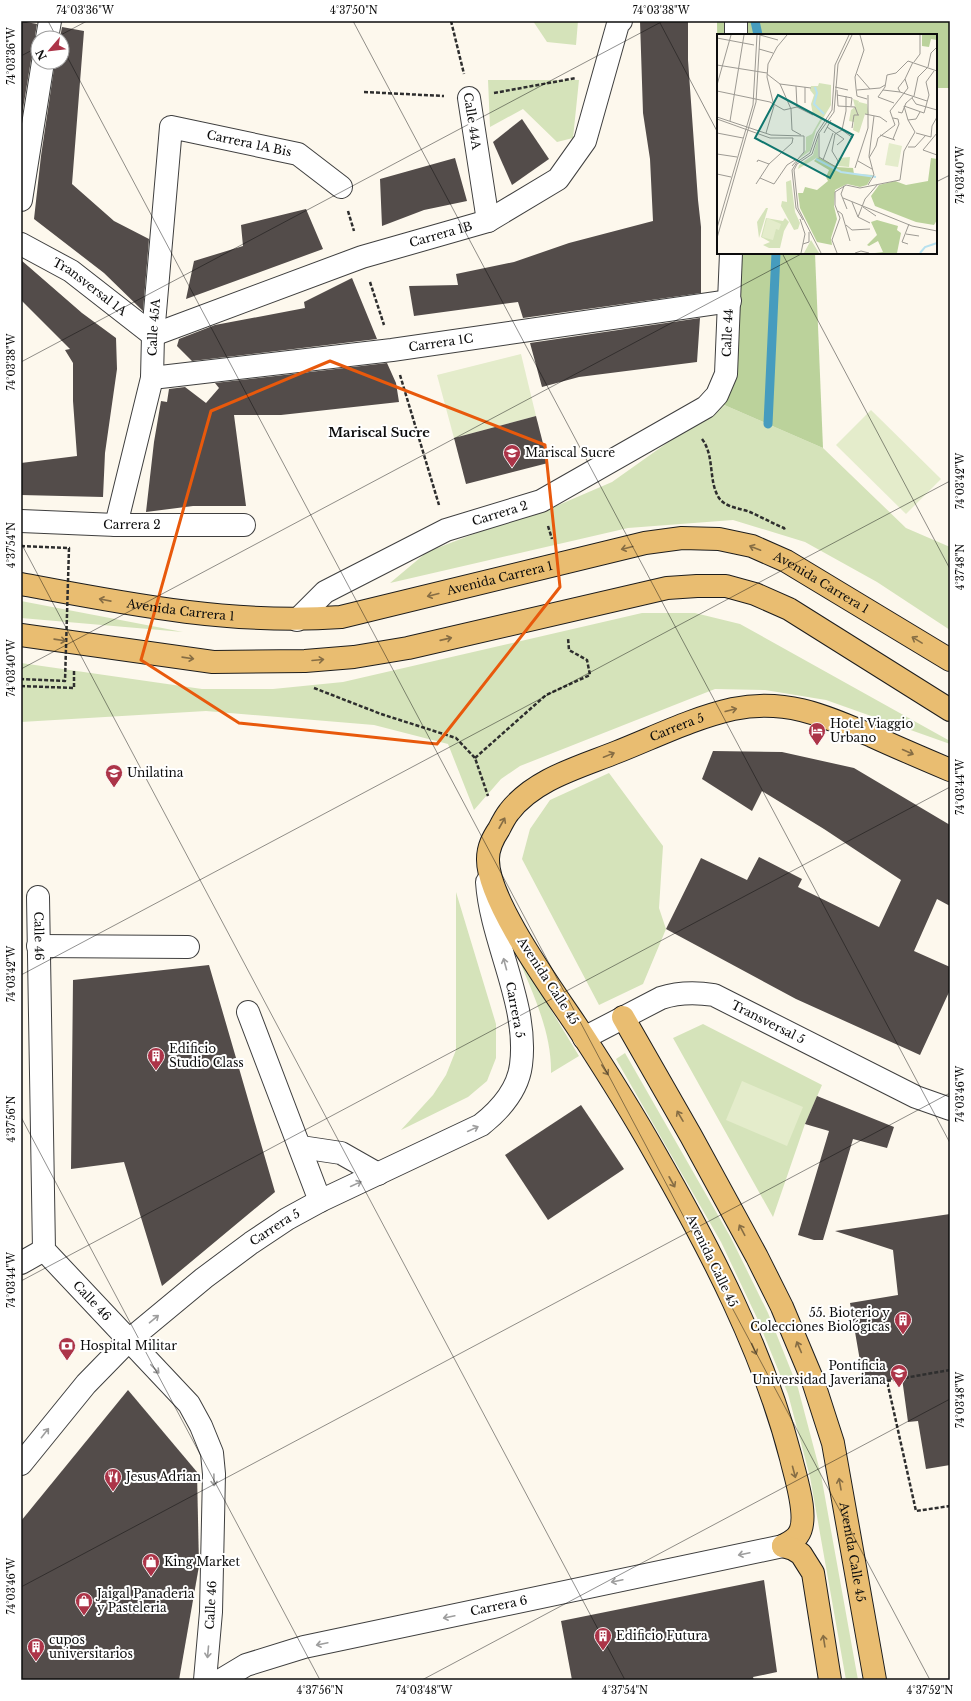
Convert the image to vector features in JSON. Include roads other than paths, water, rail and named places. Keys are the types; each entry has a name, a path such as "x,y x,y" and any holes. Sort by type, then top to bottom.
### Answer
{"main road":[{"name":"Avenida Carrera 1","path":"21,584 136,606 227,616 297,620 341,617 645,543 682,538 719,539 752,546 786,561 950,660"},
{"path":"21,635 213,662 305,661 354,657 408,648 667,588 726,586 755,594 789,609 950,710"},
{"name":"Carrera 5","path":"488,859 491,842 508,813 519,800 536,788 580,767 693,722 734,709 762,706 805,710 827,716 950,770"},
{"name":"Avenida Calle 45","path":"488,859 490,878 498,898 526,948 651,1145 688,1211 740,1316 760,1365 787,1445 801,1506 802,1519 798,1535 783,1546"},
{"name":"Avenida Calle 45","path":"623,1018 692,1136 757,1258 782,1307 813,1381 833,1443 874,1680"},
{"path":"783,1546 793,1549 801,1554 813,1573 830,1680"}],"street":[{"name":"Carrera 1B","path":"153,335 362,257 488,221 558,179 585,141 618,24 622,21"},
{"path":"736,21 736,34"},
{"path":"21,200 42,70"},
{"name":"Calle 44A","path":"469,98 488,221"},
{"name":"Carrera 1A Bis","path":"170,127 298,154 341,187"},
{"name":"Calle 45A","path":"116,525 152,378 153,335 170,127"},
{"name":"Transversal 1A","path":"21,244 71,271 153,335"},
{"name":"Calle 44","path":"706,407 717,395 726,374 731,254"},
{"name":"Carrera 1C","path":"152,378 392,350 730,301"},
{"name":"Carrera 2","path":"297,620 324,592 446,530 541,501 706,407"},
{"name":"Carrera 2","path":"21,521 116,525 244,525"},
{"name":"Carrera 5","path":"21,1464 86,1384 128,1341 204,1278 251,1243 287,1219 320,1201 481,1125 496,1113 513,1090 521,1066 522,1040 515,1000 499,939 487,884 488,859"},
{"name":"Calle 46","path":"38,897 44,1250 128,1341 189,1404 201,1426 212,1453 214,1498 211,1612 205,1680"},
{"path":"38,946 188,947"},
{"name":"Transversal 5","path":"584,1038 673,994 700,993 714,995 916,1097 950,1109"},
{"path":"248,1012 301,1147 320,1201"},
{"path":"301,1147 341,1152 378,1174"},
{"path":"21,1263 44,1250"},
{"name":"Carrera 6","path":"221,1680 246,1666 304,1647 783,1546"}],"waterway":[{"path":"755,21 758,34"},
{"path":"768,424 776,254"}],"place":[{"name":"Mariscal Sucre","path":"512,468"},
{"name":"Hotel Viaggio Urbano","path":"817,746"},
{"name":"Unilatina","path":"114,788"},
{"name":"Edificio Studio Class","path":"156,1071"},
{"name":"55. Bioterio y Colecciones Biológicas","path":"903,1335"},
{"name":"Hospital Militar","path":"67,1361"},
{"name":"Pontificia Universidad Javeriana","path":"899,1388"},
{"name":"Jesus Adrian","path":"113,1492"},
{"name":"King Market","path":"151,1577"},
{"name":"Jaigal Panaderia y Pasteleria","path":"84,1616"},
{"name":"Edificio Futura","path":"603,1651"},
{"name":"cupos universitarios","path":"36,1662"}],"district":[{"name":"Mariscal Sucre","path":"379,432"}]}
